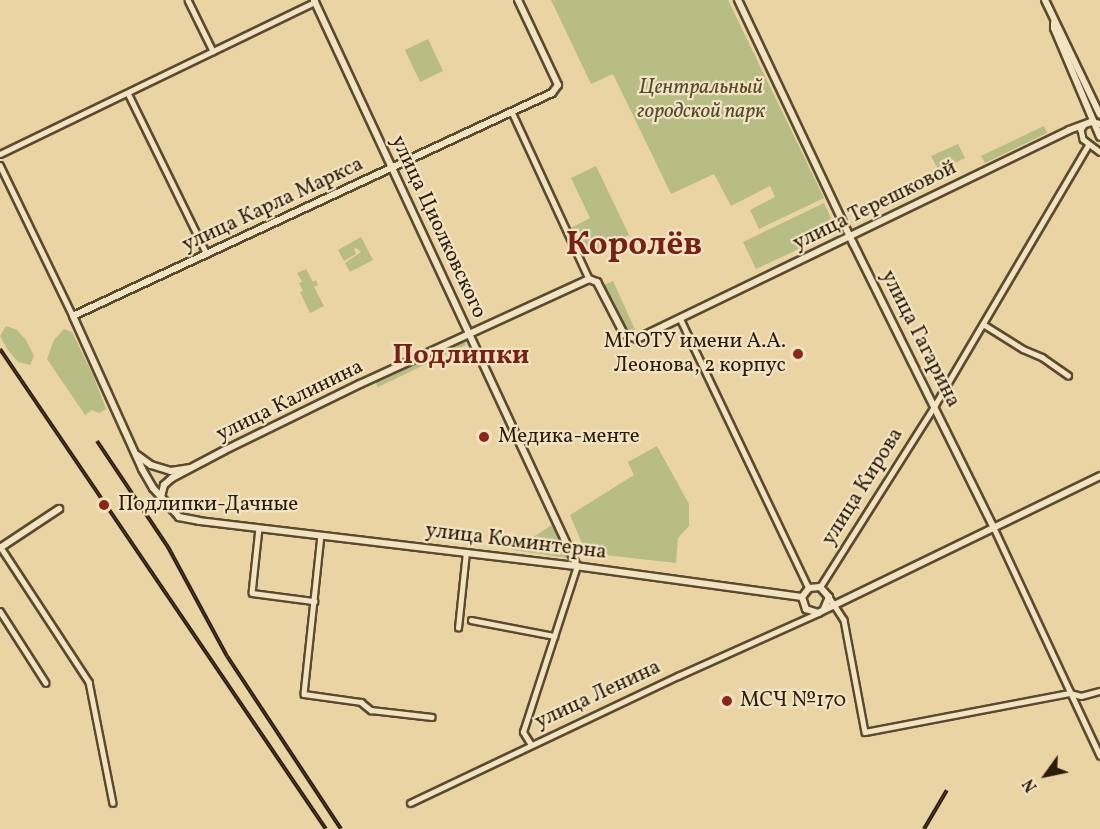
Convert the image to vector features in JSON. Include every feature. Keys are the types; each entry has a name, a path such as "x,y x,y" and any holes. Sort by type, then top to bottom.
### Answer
{"street":[{"path":"188,0 213,51"},
{"name":"улица Карла Маркса","path":"73,316 552,93 558,85 518,0"},
{"name":"улица Гагарина","path":"738,0 850,236 994,528 1100,755"},
{"path":"1045,0 1100,115"},
{"path":"0,154 316,1"},
{"name":"улица Циолковского","path":"316,1 577,566"},
{"path":"1054,20 1054,28 1100,137"},
{"path":"128,93 207,254"},
{"path":"512,112 589,279"},
{"name":"улица Терешковой","path":"589,279 597,282 627,336 637,339 1084,125 1095,123"},
{"path":"1084,125 1080,135 1088,145 1100,152"},
{"name":"улица Кирова","path":"820,587 935,405 1088,145"},
{"path":"0,165 73,316"},
{"name":"улица Калинина","path":"161,497 164,485 340,394 589,279"},
{"name":"улица Коминтерна","path":"73,316 142,469 161,497 179,517 577,566 802,597"},
{"path":"680,318 809,588"},
{"path":"983,324 1023,349 1042,357 1068,375"},
{"path":"137,454 151,465 171,471 195,468"},
{"path":"142,469 151,465"},
{"name":"улица Ленина","path":"410,803 821,611 1100,476"},
{"path":"58,509 0,547 89,682 113,803"},
{"path":"259,528 252,593 314,601"},
{"path":"321,535 304,694 361,702 371,710 432,717"},
{"path":"458,628 466,552"},
{"path":"531,745 523,732 577,566"},
{"path":"801,620 806,609 802,597 809,588 820,587 835,604 844,620 865,732 1070,693 1081,696 1100,691"},
{"path":"806,609 821,611 829,597"},
{"path":"0,611 46,683"},
{"path":"471,620 554,636"}],"green space":[{"name":"Центральный городской парк","path":"551,0 728,0 824,198 759,229 750,210 775,197 770,186 731,206 714,174 671,194 613,74 591,84"},
{"path":"428,39 443,71 420,82 405,50"},
{"path":"1044,126 1047,133 985,163 981,156"},
{"path":"958,144 965,158 939,171 931,156"},
{"path":"596,166 629,235 581,258 571,228 590,218 571,178"},
{"path":"824,203 837,231 756,269 743,242"},
{"path":"361,237 373,260 350,272 345,263 361,252 354,249 356,254 344,261 338,250"},
{"path":"306,269 313,282 316,280 318,285 314,287 324,306 310,313 300,292 303,291 299,283 302,282 297,273"},
{"path":"613,281 637,334 626,333 602,286"},
{"path":"6,326 17,330 26,340 34,356 30,365 18,362 8,350 0,336"},
{"path":"64,329 72,332 93,375 106,409 99,413 92,410 85,415 47,359 54,340"},
{"path":"463,338 466,345 378,387 374,380"},
{"path":"657,446 689,504 689,526 678,538 676,563 586,553 570,515 634,475 628,462"},
{"path":"552,525 567,558 513,550"}],"railway":[{"path":"0,349 326,829"},
{"path":"97,441 168,547 227,656 341,829"},
{"path":"924,829 947,790"}],"place":[{"name":"МГОТУ имени А.А. Леонова, 2 корпус","path":"798,354"},
{"name":"Медика-менте","path":"484,437"},
{"name":"Подлипки-Дачные","path":"104,505"},
{"name":"МСЧ №170","path":"727,701"}],"district":[{"name":"Королёв","path":"634,247"},
{"name":"Подлипки","path":"461,357"}]}
